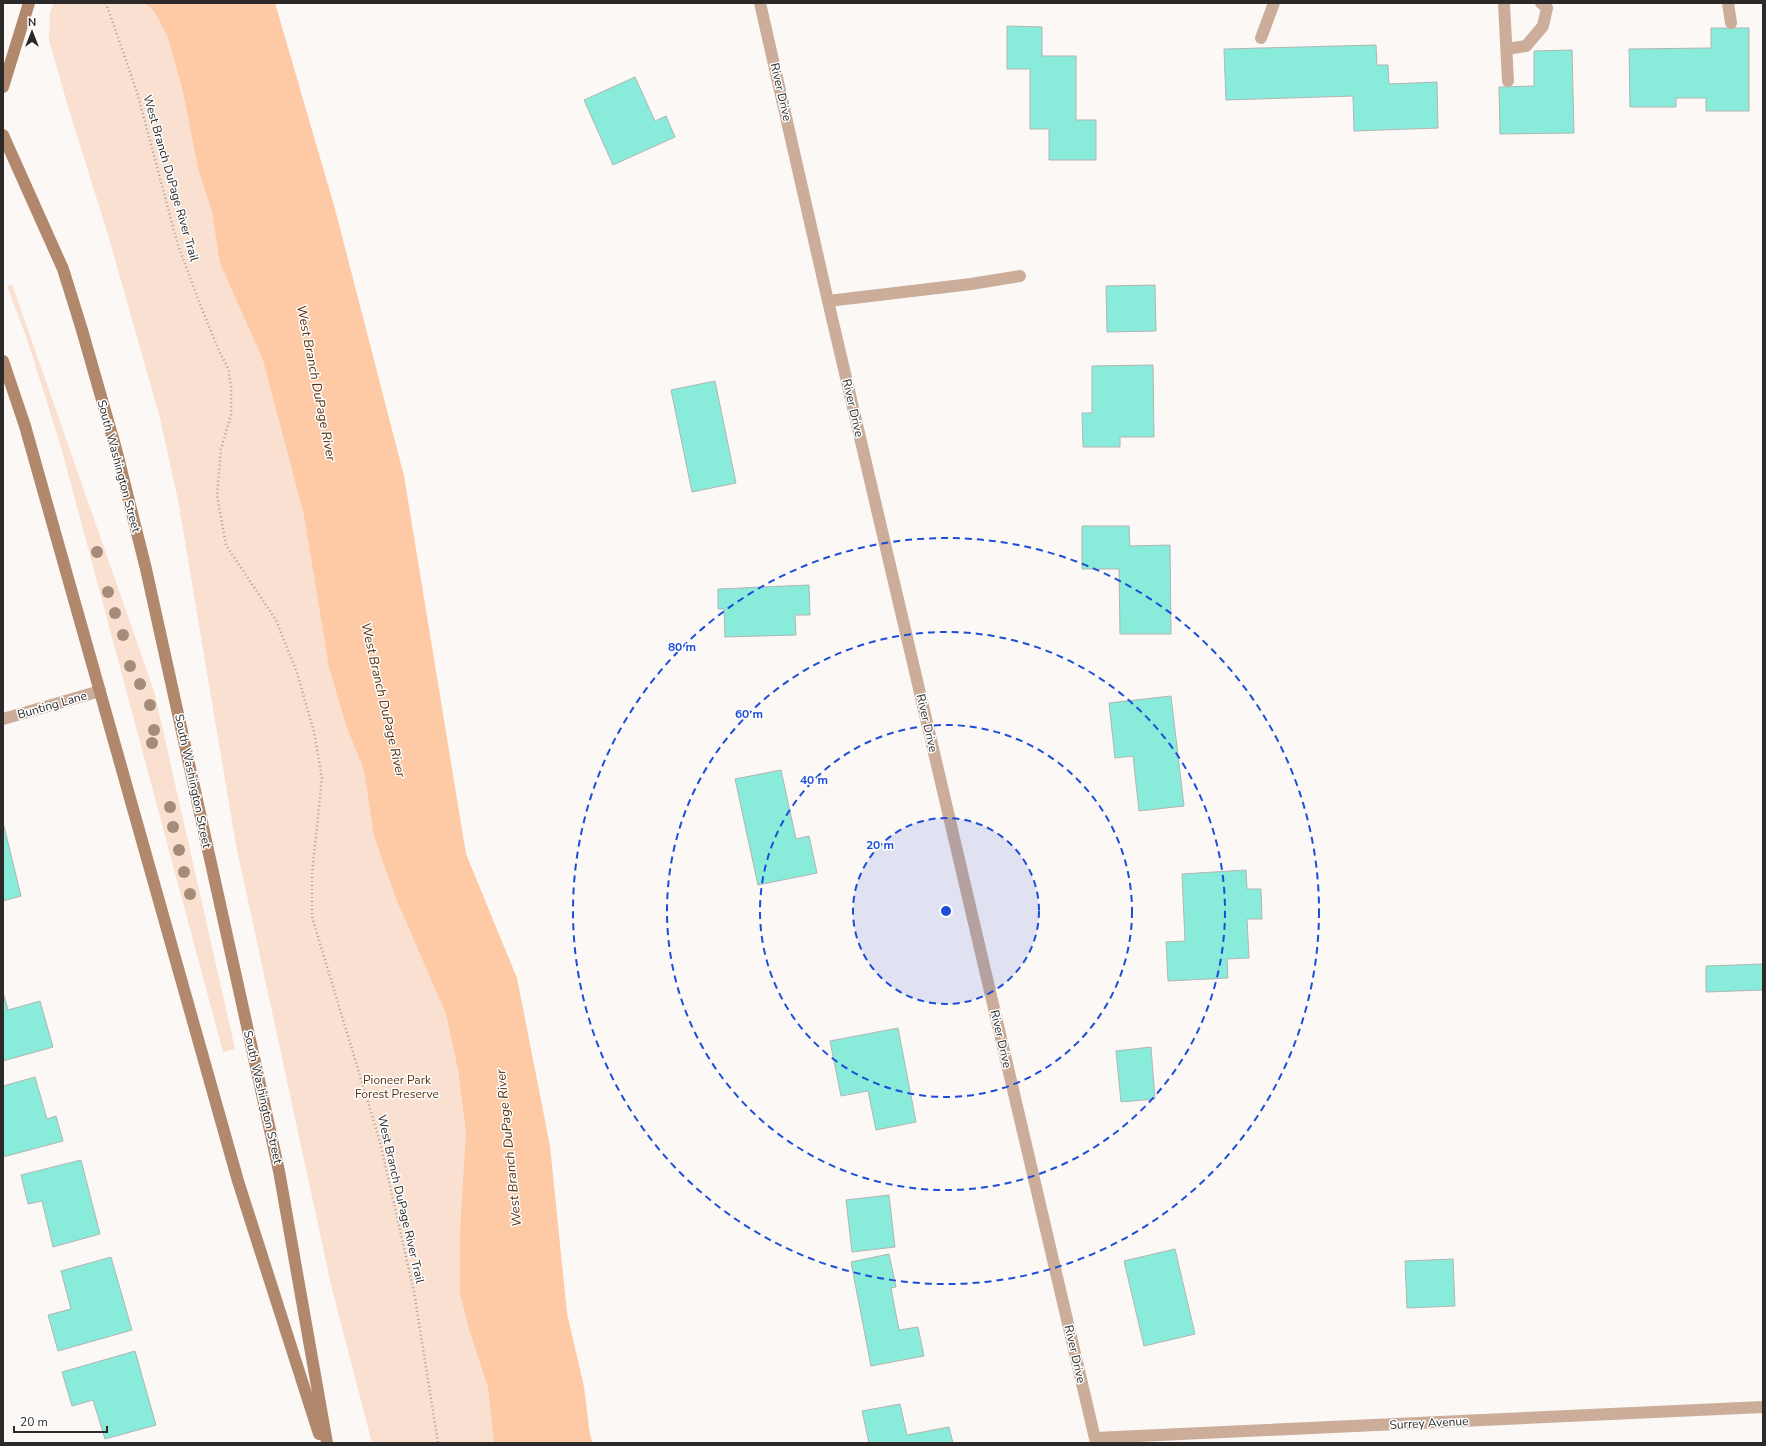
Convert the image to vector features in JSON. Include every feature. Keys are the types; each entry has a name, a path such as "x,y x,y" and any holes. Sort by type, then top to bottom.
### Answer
{"main road":[{"path":"3,87 29,3"},
{"name":"South Washington Street","path":"3,135 63,269 118,456 146,569 280,1171 327,1443"},
{"path":"3,361 25,426 238,1181 322,1443"}],"street":[{"name":"River Drive","path":"760,3 828,301 1095,1440"},
{"path":"1261,38 1274,3"},
{"path":"1504,3 1508,81"},
{"path":"1506,49 1526,46 1543,26 1547,8 1542,3"},
{"path":"1728,3 1731,23"},
{"path":"828,301 971,284 1020,276"},
{"name":"Bunting Lane","path":"3,719 41,706 100,691"},
{"name":"Surrey Avenue","path":"1095,1440 1763,1407"}],"path":[{"name":"West Branch DuPage River Trail","path":"106,3 137,92 177,242 219,351 228,368 231,386 231,415 221,449 218,495 226,544 276,620 297,673 314,732 322,778 312,874 312,916 380,1142 414,1292 438,1443"}],"green space":[{"name":"Pioneer Park Forest Preserve","path":"54,3 218,3 272,158 538,1443 372,1443 332,1289 236,845 178,500 160,418 109,238 49,40 50,12"},
{"path":"12,284 154,691 235,1049 223,1052 61,447 27,339 7,286"}],"water":[{"name":"West Branch DuPage River","path":"145,3 275,3 335,209 404,476 466,854 517,978 550,1146 567,1313 584,1387 590,1435 593,1443 494,1443 488,1387 469,1329 460,1293 460,1233 466,1132 458,1069 446,1014 395,896 374,836 364,770 346,725 329,667 304,515 263,360 220,263 212,212 198,168 183,91 168,37 154,11"}],"building":[{"path":"1007,26 1042,27 1042,56 1076,56 1076,120 1096,120 1096,160 1049,160 1049,129 1030,129 1030,69 1007,69"},
{"path":"1711,28 1749,28 1749,111 1706,111 1706,98 1676,98 1676,107 1630,107 1629,49 1711,48"},
{"path":"1376,45 1377,65 1388,65 1389,84 1437,82 1438,128 1354,131 1353,96 1226,100 1224,49"},
{"path":"1572,50 1574,133 1500,134 1499,87 1534,86 1534,51"},
{"path":"635,77 655,121 666,116 675,137 613,165 584,100"},
{"path":"1155,285 1156,331 1107,332 1106,286"},
{"path":"1153,365 1154,437 1120,437 1120,447 1083,447 1082,413 1092,413 1092,366"},
{"path":"715,381 736,483 692,492 671,390"},
{"path":"1082,526 1129,526 1130,546 1170,545 1171,634 1120,634 1119,569 1082,569"},
{"path":"809,585 810,615 795,615 796,635 725,637 724,609 718,609 718,589"},
{"path":"1171,696 1184,806 1139,811 1133,756 1115,758 1109,703"},
{"path":"781,770 796,839 809,836 817,873 758,885 735,779"},
{"path":"3,822 21,896 3,901"},
{"path":"1246,870 1247,889 1261,889 1262,919 1247,919 1249,958 1227,959 1228,978 1168,981 1166,942 1185,941 1182,874"},
{"path":"1763,964 1763,990 1706,992 1706,966"},
{"path":"3,992 8,1010 40,1001 53,1047 3,1061"},
{"path":"898,1028 916,1122 876,1130 868,1091 841,1096 830,1041"},
{"path":"1151,1047 1155,1099 1121,1102 1116,1051"},
{"path":"35,1077 47,1119 56,1116 63,1141 3,1157 3,1086"},
{"path":"81,1160 100,1234 53,1247 42,1201 28,1204 21,1175"},
{"path":"889,1195 895,1247 852,1252 846,1200"},
{"path":"1175,1249 1195,1334 1144,1346 1124,1261"},
{"path":"889,1254 896,1287 891,1288 899,1330 918,1327 924,1356 871,1366 851,1262"},
{"path":"111,1257 132,1330 58,1351 48,1315 71,1309 61,1271"},
{"path":"1453,1259 1455,1306 1407,1308 1405,1261"},
{"path":"135,1351 156,1425 105,1439 93,1400 72,1406 62,1372"},
{"path":"900,1404 907,1435 949,1427 953,1443 869,1443 862,1411"}]}
